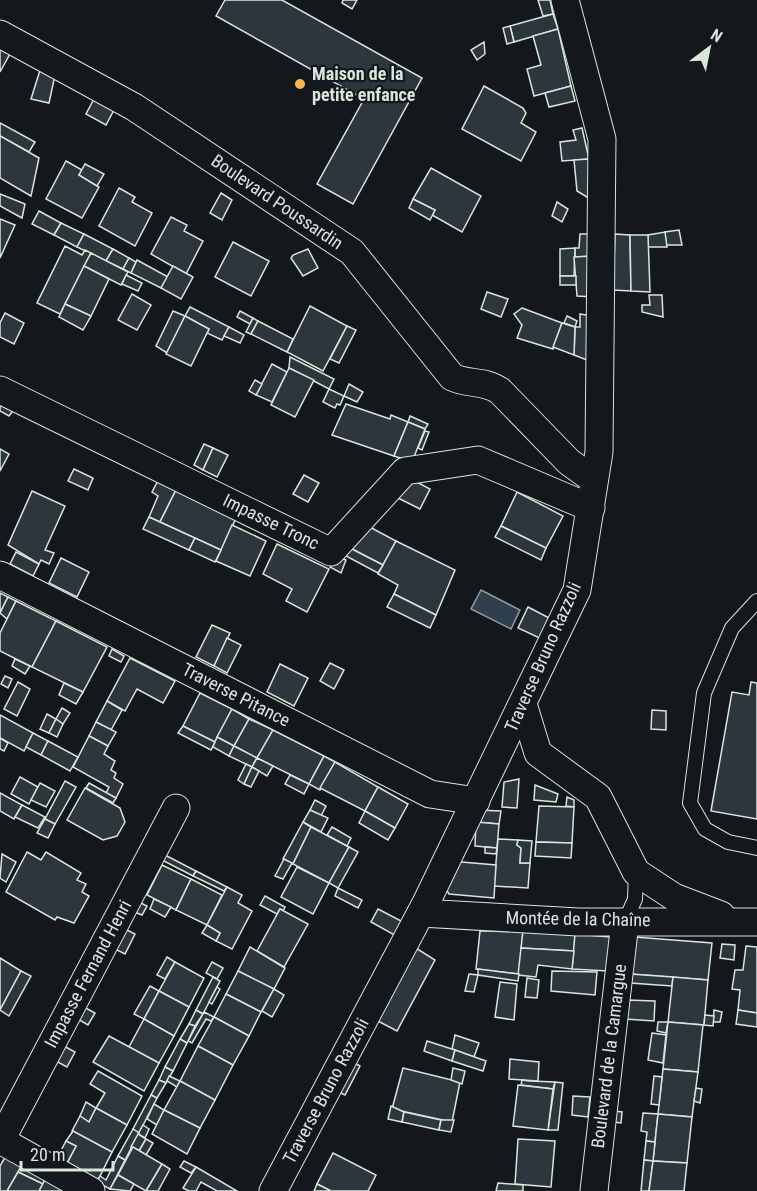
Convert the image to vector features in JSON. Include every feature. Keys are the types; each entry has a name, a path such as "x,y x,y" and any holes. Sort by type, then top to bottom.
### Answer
{"street":[{"name":"Traverse Bruno Razzoli","path":"273,1191 421,913 577,590 599,452 602,139 565,0"},
{"name":"Boulevard Poussardin","path":"0,34 134,107 351,252 452,377 463,382 489,383 500,391 569,462 594,480"},
{"name":"Impasse Tronc","path":"0,390 331,552 405,471 478,460 591,508"},
{"name":"Traverse Pitance","path":"0,575 430,794 476,801"},
{"name":"Montée de la Chaîne","path":"523,704 538,753 598,797 636,872 674,897 746,922"},
{"name":"Impasse Fernand Henri","path":"0,1140 176,808"},
{"name":"Montée de la Chaîne","path":"421,913 578,922 746,922"},
{"name":"Boulevard de la Camargue","path":"594,1191 625,922"},
{"path":"0,1140 91,1191"}],"lane":[{"path":"757,601 732,628 704,693 690,802 705,829 728,842 757,848"},
{"path":"625,922 635,899 636,872"}],"water":[{"path":"481,590 520,610 511,629 471,609"}],"building":[{"path":"225,0 282,0 422,78 353,204 317,184 364,99 216,16"},
{"path":"343,0 357,0 352,9 342,3"},
{"path":"538,0 550,0 553,14 543,16"},
{"path":"553,14 558,29 514,42 510,26"},
{"path":"510,26 514,42 507,44 503,28"},
{"path":"558,29 571,86 534,96 527,69 541,65 533,36"},
{"path":"484,42 485,54 477,60 471,50"},
{"path":"0,46 11,52 0,72"},
{"path":"41,67 55,75 49,103 31,99"},
{"path":"484,86 523,108 526,113 521,123 536,132 521,161 462,129"},
{"path":"571,86 575,101 549,107 545,93"},
{"path":"95,97 115,108 106,125 86,114"},
{"path":"0,123 35,142 29,152 0,136"},
{"path":"582,128 589,159 562,161 560,142 576,140 573,130"},
{"path":"0,136 39,158 31,196 0,178"},
{"path":"589,159 592,200 577,191 574,160"},
{"path":"66,161 82,170 79,175 99,187 82,218 46,199"},
{"path":"85,164 104,174 97,186 79,175"},
{"path":"431,168 481,196 462,232 432,215 435,210 413,199"},
{"path":"119,188 135,197 132,202 152,213 135,246 99,226"},
{"path":"221,193 232,200 222,220 210,213"},
{"path":"0,194 25,204 22,218 0,206"},
{"path":"413,199 435,210 430,220 409,208"},
{"path":"557,202 568,209 562,222 552,216"},
{"path":"39,211 61,223 54,235 32,224"},
{"path":"171,217 187,225 184,231 203,241 186,274 151,254"},
{"path":"0,219 15,225 0,258"},
{"path":"61,223 84,234 77,247 54,235"},
{"path":"679,230 682,245 666,245 665,232"},
{"path":"665,232 667,247 648,247 648,235"},
{"path":"84,234 113,249 106,261 77,247"},
{"path":"580,234 592,234 593,256 575,257 575,248 579,248"},
{"path":"615,234 630,235 631,291 613,290"},
{"path":"630,235 648,235 650,292 631,291"},
{"path":"233,242 269,261 251,296 215,277"},
{"path":"65,246 82,255 85,250 91,253 60,314 37,303"},
{"path":"575,248 574,276 560,276 560,249"},
{"path":"113,249 129,258 123,269 106,261"},
{"path":"308,249 318,268 303,276 291,258"},
{"path":"91,253 128,272 121,285 84,266"},
{"path":"593,256 593,297 577,296 574,257"},
{"path":"129,258 136,262 131,273 123,269"},
{"path":"137,260 168,277 161,288 131,273"},
{"path":"84,266 109,279 91,316 65,304"},
{"path":"173,266 193,277 181,299 161,288"},
{"path":"126,275 142,283 138,291 122,284"},
{"path":"560,276 576,276 576,285 560,285"},
{"path":"487,292 508,299 501,317 481,309"},
{"path":"132,294 151,305 137,330 118,320"},
{"path":"649,295 662,295 663,317 642,312 642,305 650,305"},
{"path":"65,304 91,316 83,330 59,317"},
{"path":"310,306 347,326 323,371 287,352"},
{"path":"190,307 229,327 222,340 207,333 209,329 185,316"},
{"path":"522,308 562,323 553,349 517,338 522,325 514,314"},
{"path":"173,311 185,316 167,353 156,346"},
{"path":"240,311 253,318 250,324 237,317"},
{"path":"5,313 24,323 14,344 0,337 0,323"},
{"path":"580,314 592,316 592,362 574,355 575,327 580,327"},
{"path":"185,316 209,329 191,366 166,354"},
{"path":"567,316 577,321 575,327 564,323"},
{"path":"253,318 258,321 251,334 246,332"},
{"path":"258,321 293,339 287,352 251,334"},
{"path":"562,323 575,327 574,355 553,347"},
{"path":"347,326 356,330 339,363 330,359"},
{"path":"229,327 244,335 240,343 224,336"},
{"path":"290,357 334,379 329,389 289,368"},
{"path":"272,364 287,372 272,402 256,395"},
{"path":"289,368 314,380 295,417 271,405"},
{"path":"255,380 262,384 256,395 249,391"},
{"path":"349,384 363,392 357,402 344,396"},
{"path":"329,389 344,396 340,405 337,404 335,408 323,402"},
{"path":"0,394 18,404 9,416 0,411"},
{"path":"346,404 390,419 391,415 408,422 394,456 332,435"},
{"path":"410,416 428,424 425,429 408,422"},
{"path":"408,422 425,429 412,462 394,456"},
{"path":"425,431 429,432 422,450 418,448"},
{"path":"204,444 213,448 203,470 194,465"},
{"path":"213,448 228,455 217,477 203,470"},
{"path":"0,449 9,454 0,471"},
{"path":"74,469 93,478 88,490 68,481"},
{"path":"304,475 319,483 308,502 293,494"},
{"path":"160,477 178,486 160,522 149,517 158,496 152,492"},
{"path":"411,479 430,489 420,509 394,496"},
{"path":"178,486 238,514 221,550 160,522"},
{"path":"32,491 65,506 45,550 54,553 49,564 41,560 39,564 8,545"},
{"path":"517,492 563,516 546,548 501,526"},
{"path":"149,517 195,538 189,550 143,529"},
{"path":"232,525 266,541 250,576 216,561"},
{"path":"366,525 396,541 383,565 350,548"},
{"path":"501,526 546,548 541,560 495,537"},
{"path":"195,538 221,550 215,562 189,550"},
{"path":"396,541 455,570 436,615 394,594 398,585 378,574"},
{"path":"277,544 329,569 307,612 286,601 292,589 263,574"},
{"path":"350,548 383,565 378,573 346,556"},
{"path":"16,552 39,564 33,576 10,564"},
{"path":"336,556 346,560 341,573 330,567"},
{"path":"61,558 89,572 77,597 49,583"},
{"path":"0,593 8,597 0,613"},
{"path":"394,594 436,615 430,628 387,607"},
{"path":"8,597 16,601 7,619 0,613"},
{"path":"16,601 56,621 32,667 0,651 0,633"},
{"path":"528,607 555,621 546,641 518,628"},
{"path":"56,621 107,647 83,692 32,667"},
{"path":"212,625 230,633 214,666 196,657"},
{"path":"227,638 241,645 227,673 214,666"},
{"path":"112,649 124,656 121,662 109,656"},
{"path":"130,658 175,681 163,703 137,689 125,711 107,701"},
{"path":"15,659 30,666 25,674 12,666"},
{"path":"330,663 344,670 334,689 320,681"},
{"path":"280,664 308,678 294,706 267,692"},
{"path":"5,676 12,679 8,688 1,684"},
{"path":"18,682 30,689 17,716 4,709"},
{"path":"751,682 757,683 757,819 711,811 732,692 749,695"},
{"path":"64,683 83,692 76,704 59,695"},
{"path":"200,693 232,709 215,742 183,726"},
{"path":"107,701 122,710 111,730 96,722"},
{"path":"62,708 70,713 63,724 56,719"},
{"path":"232,709 249,719 234,746 217,737"},
{"path":"652,710 666,711 666,730 651,729"},
{"path":"47,714 56,719 49,733 40,729"},
{"path":"0,715 33,733 24,751 0,738"},
{"path":"56,719 63,724 57,737 49,733"},
{"path":"249,719 273,730 257,758 234,746"},
{"path":"96,722 116,732 108,746 89,736"},
{"path":"183,726 215,742 211,750 178,733"},
{"path":"273,730 324,756 309,784 257,758"},
{"path":"33,733 48,741 41,755 26,747"},
{"path":"89,736 108,746 104,754 115,761 111,770 116,773 114,778 123,784 116,798 106,793 109,787 73,767"},
{"path":"217,737 234,746 229,756 213,747"},
{"path":"0,738 8,743 4,751 0,749"},
{"path":"48,741 78,757 70,771 41,755"},
{"path":"234,746 257,758 252,767 229,756"},
{"path":"324,756 335,762 320,790 309,784"},
{"path":"257,758 273,766 267,776 252,767"},
{"path":"335,762 378,787 365,811 320,788"},
{"path":"246,764 252,767 244,784 238,780"},
{"path":"252,767 259,771 251,787 244,784"},
{"path":"290,775 309,784 304,794 285,784"},
{"path":"20,777 38,787 29,804 11,794"},
{"path":"519,779 517,808 502,807 504,782"},
{"path":"65,781 76,787 55,824 45,819"},
{"path":"40,783 55,791 46,807 31,800"},
{"path":"89,783 116,798 113,803 86,788"},
{"path":"535,785 558,794 556,802 534,800"},
{"path":"378,787 408,804 395,828 365,811"},
{"path":"85,788 120,808 125,822 117,836 103,840 67,820"},
{"path":"0,793 22,805 14,819 0,811"},
{"path":"567,797 574,800 574,807 566,806"},
{"path":"315,800 326,806 321,816 310,810"},
{"path":"22,805 45,817 38,828 15,817"},
{"path":"539,806 574,807 572,843 536,842"},
{"path":"310,810 328,818 321,832 303,822"},
{"path":"477,810 501,811 499,824 476,822"},
{"path":"365,811 395,828 388,840 359,823"},
{"path":"45,819 55,824 48,838 37,833"},
{"path":"303,822 311,827 293,864 283,859"},
{"path":"476,822 499,824 497,848 475,846"},
{"path":"311,827 349,847 329,883 293,864"},
{"path":"332,827 351,838 347,846 327,835"},
{"path":"498,839 518,840 517,845 521,848 520,863 530,863 528,888 494,886"},
{"path":"518,840 532,841 530,863 520,863 521,848 517,845"},
{"path":"536,842 572,843 571,858 535,856"},
{"path":"349,847 358,852 338,888 329,883"},
{"path":"485,847 497,848 496,854 485,853"},
{"path":"27,852 41,860 46,852 81,873 77,880 86,884 82,892 89,896 74,923 57,917 55,920 6,892"},
{"path":"2,854 16,862 6,882 0,878"},
{"path":"163,854 196,871 193,876 160,859"},
{"path":"284,859 292,863 283,879 275,876"},
{"path":"450,861 496,865 494,898 449,894 441,881"},
{"path":"162,865 191,879 176,910 147,895"},
{"path":"297,867 329,883 313,914 281,897"},
{"path":"196,871 227,887 224,891 193,876"},
{"path":"191,879 222,895 207,925 176,910"},
{"path":"227,887 242,895 238,903 252,911 232,949 216,941 220,933 207,925"},
{"path":"338,888 362,900 358,908 335,896"},
{"path":"265,896 285,907 283,911 280,909 277,914 260,905"},
{"path":"154,899 171,907 165,917 150,909"},
{"path":"137,901 147,906 142,915 132,911"},
{"path":"280,909 308,924 284,967 257,951"},
{"path":"378,909 405,923 398,937 371,922"},
{"path":"207,925 220,933 216,941 202,933"},
{"path":"123,928 135,934 125,954 113,948"},
{"path":"480,931 523,931 519,974 476,969"},
{"path":"523,931 575,934 574,951 521,948"},
{"path":"575,934 611,937 608,971 572,969"},
{"path":"634,937 712,943 708,980 630,974"},
{"path":"722,944 735,945 734,960 720,958"},
{"path":"411,945 435,960 397,1031 372,1018"},
{"path":"746,946 757,947 757,1013 738,1010 740,990 732,989 735,970 743,970"},
{"path":"250,947 285,968 274,989 238,971"},
{"path":"521,948 574,951 572,969 538,965 536,977 518,975"},
{"path":"167,957 175,962 165,979 157,975"},
{"path":"0,958 21,971 0,1010"},
{"path":"175,962 204,978 189,1007 159,991"},
{"path":"212,962 223,968 217,979 206,973"},
{"path":"478,969 519,974 518,981 478,975"},
{"path":"21,971 31,976 9,1016 0,1010"},
{"path":"238,971 274,989 261,1012 226,994"},
{"path":"552,971 597,972 595,995 551,991"},
{"path":"469,974 478,975 474,992 465,991"},
{"path":"630,974 673,977 672,986 630,983"},
{"path":"213,977 220,981 203,1014 196,1010"},
{"path":"673,977 708,980 704,1025 668,1022"},
{"path":"527,978 539,980 537,998 525,997"},
{"path":"500,982 517,984 514,1020 495,1017"},
{"path":"150,986 159,991 144,1019 134,1014"},
{"path":"217,987 220,989 212,1004 209,1002"},
{"path":"274,989 284,995 272,1017 262,1011"},
{"path":"159,991 189,1007 174,1036 144,1019"},
{"path":"226,994 261,1012 249,1036 214,1017"},
{"path":"627,1000 655,1001 654,1021 625,1019"},
{"path":"82,1006 95,1013 88,1025 76,1018"},
{"path":"196,1010 203,1014 195,1026 189,1024"},
{"path":"714,1010 722,1012 720,1022 713,1022"},
{"path":"738,1010 757,1013 757,1027 736,1024"},
{"path":"204,1012 214,1017 211,1021 206,1019 192,1043 188,1041"},
{"path":"705,1015 714,1016 713,1026 704,1025"},
{"path":"214,1017 249,1036 233,1065 198,1046"},
{"path":"144,1019 174,1036 159,1063 129,1047"},
{"path":"658,1022 668,1022 666,1033 657,1031"},
{"path":"668,1022 703,1025 698,1072 663,1069"},
{"path":"189,1024 195,1026 187,1043 180,1039"},
{"path":"652,1033 666,1035 663,1063 648,1060"},
{"path":"455,1035 479,1043 474,1057 452,1049"},
{"path":"109,1036 159,1063 144,1091 93,1062"},
{"path":"180,1039 187,1043 173,1071 165,1067"},
{"path":"427,1041 455,1050 452,1061 424,1051"},
{"path":"62,1045 75,1052 67,1067 54,1060"},
{"path":"198,1046 233,1065 215,1100 180,1081"},
{"path":"455,1050 486,1061 483,1071 452,1061"},
{"path":"510,1059 539,1062 538,1081 509,1079"},
{"path":"350,1060 360,1066 345,1095 334,1090"},
{"path":"165,1067 173,1071 166,1083 159,1080"},
{"path":"403,1068 460,1082 452,1122 392,1109"},
{"path":"453,1068 465,1071 462,1084 451,1080"},
{"path":"663,1069 698,1072 692,1117 658,1114"},
{"path":"98,1071 142,1096 127,1125 96,1108 105,1093 90,1084"},
{"path":"169,1076 180,1081 177,1087 167,1081"},
{"path":"654,1076 662,1077 659,1105 651,1104"},
{"path":"159,1080 166,1083 157,1098 151,1095"},
{"path":"522,1080 555,1082 553,1089 521,1085"},
{"path":"180,1081 215,1100 200,1128 164,1110"},
{"path":"555,1082 563,1083 558,1130 548,1130"},
{"path":"518,1085 553,1089 548,1130 513,1126"},
{"path":"696,1088 702,1089 700,1103 694,1101"},
{"path":"151,1095 157,1098 139,1133 133,1129"},
{"path":"573,1096 590,1097 588,1117 572,1115"},
{"path":"86,1102 96,1108 89,1122 80,1116"},
{"path":"154,1104 164,1110 157,1125 147,1119"},
{"path":"391,1106 404,1112 402,1122 388,1119"},
{"path":"96,1108 127,1125 112,1152 72,1131 80,1116 89,1122"},
{"path":"164,1110 200,1128 187,1154 152,1134"},
{"path":"615,1111 622,1112 621,1123 614,1122"},
{"path":"404,1112 441,1120 439,1130 402,1122"},
{"path":"643,1113 658,1114 655,1142 646,1141 647,1132 641,1131"},
{"path":"658,1114 692,1117 687,1163 653,1161"},
{"path":"441,1120 454,1120 451,1132 439,1130"},
{"path":"143,1125 149,1129 145,1138 138,1134"},
{"path":"133,1129 139,1133 125,1160 118,1156"},
{"path":"73,1131 112,1152 97,1182 66,1165 76,1146 66,1141"},
{"path":"138,1134 146,1139 139,1151 131,1147"},
{"path":"146,1139 153,1143 146,1155 139,1151"},
{"path":"518,1139 555,1141 551,1187 515,1184"},
{"path":"66,1141 76,1146 66,1165 56,1160"},
{"path":"646,1141 655,1142 653,1161 644,1160"},
{"path":"133,1147 162,1164 146,1191 118,1175"},
{"path":"333,1153 376,1175 368,1191 331,1191 317,1184"},
{"path":"7,1154 23,1163 7,1191 0,1191 0,1166"},
{"path":"118,1156 125,1160 110,1189 97,1182 100,1176 106,1180"},
{"path":"644,1160 653,1161 649,1191 641,1191"},
{"path":"184,1161 196,1167 191,1173 180,1167"},
{"path":"653,1161 687,1163 684,1191 649,1191"},
{"path":"23,1163 47,1176 43,1184 18,1172"},
{"path":"162,1164 170,1169 158,1191 146,1191"},
{"path":"196,1167 237,1191 217,1191 201,1182 196,1191 183,1188"},
{"path":"18,1172 43,1184 39,1191 7,1191"},
{"path":"118,1175 134,1184 130,1191 110,1189"},
{"path":"47,1176 71,1191 39,1191"},
{"path":"498,1183 523,1185 523,1191 496,1191"},
{"path":"317,1184 331,1191 314,1191"}],"place":[{"name":"Maison de la petite enfance","path":"300,84"}]}
